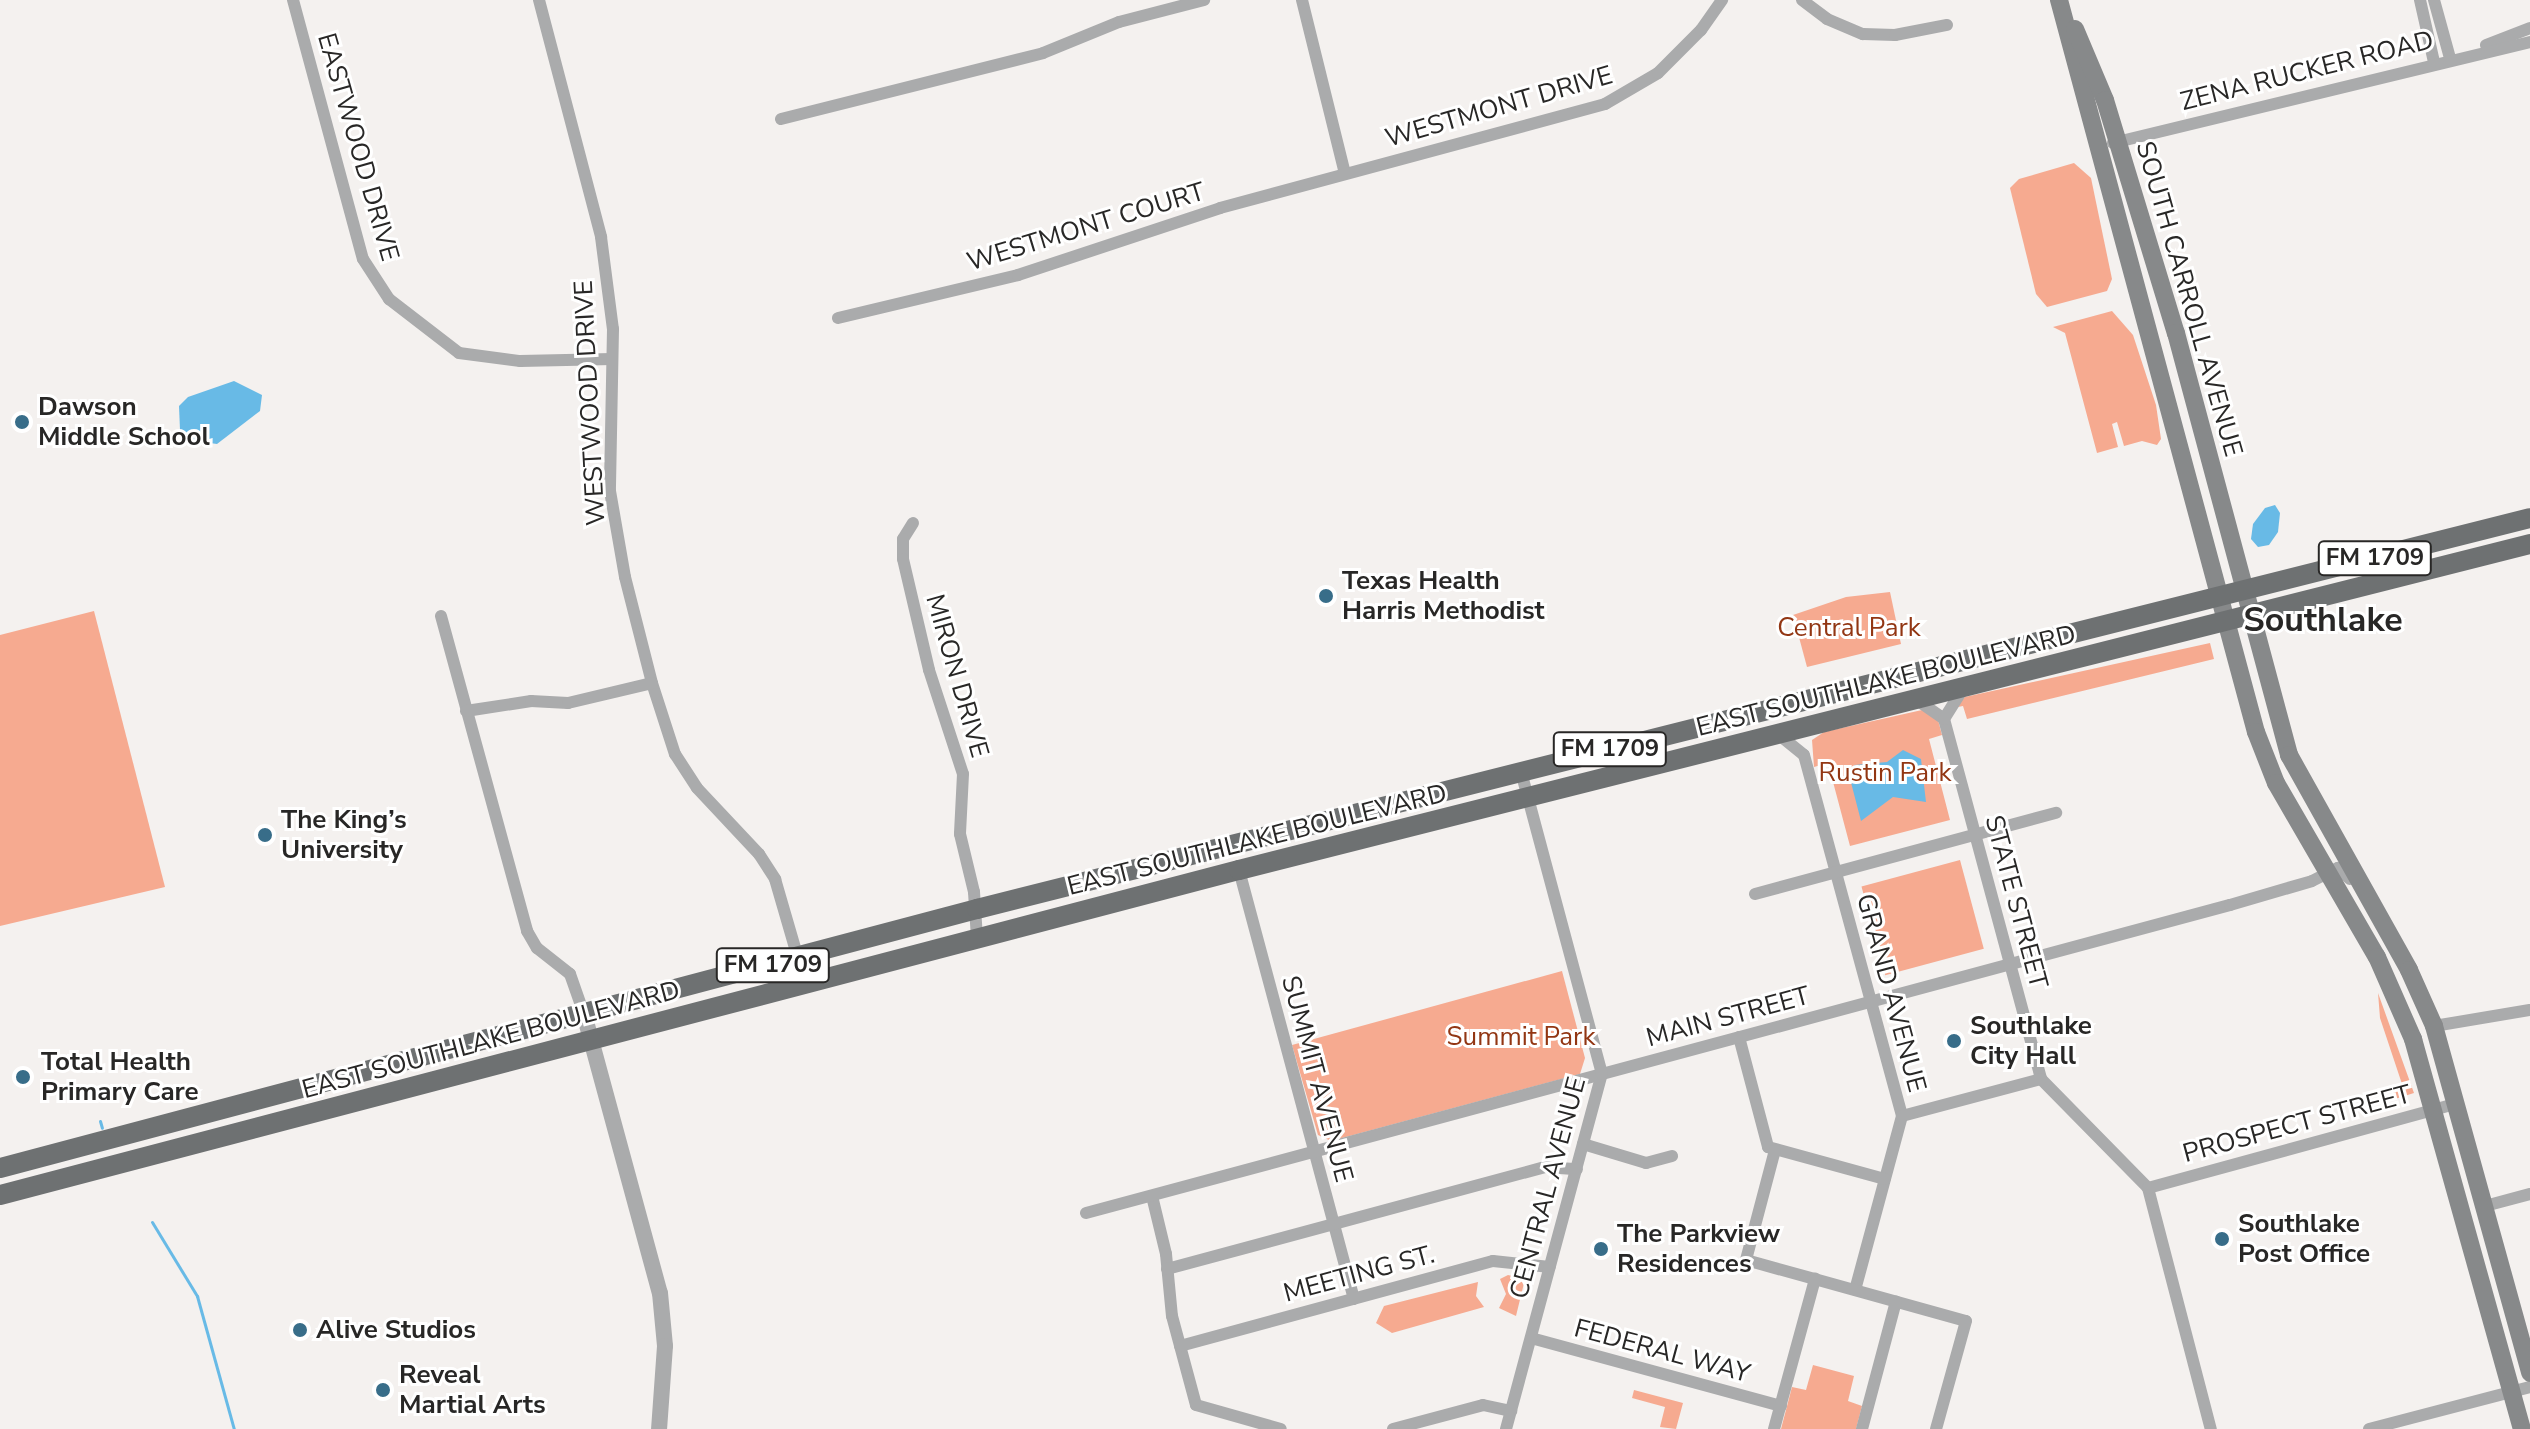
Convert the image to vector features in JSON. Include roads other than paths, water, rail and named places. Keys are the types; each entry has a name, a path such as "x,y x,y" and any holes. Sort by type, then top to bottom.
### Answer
{"main road":[{"name":"SOUTH CARROLL AVENUE","path":"2061,0 2118,142 2164,293 2289,755 2434,1026 2458,1103 2530,1373"},
{"name":"SOUTH CARROLL AVENUE","path":"2061,0 2136,294 2266,759 2394,992 2521,1390 2522,1429"},
{"path":"2121,233 2138,277 2145,286 2164,293"},
{"path":"2136,294 2155,307 2181,354"},
{"name":"EAST SOUTHLAKE BOULEVARD","path":"0,1168 977,909 2244,593 2530,518"},
{"name":"EAST SOUTHLAKE BOULEVARD","path":"0,1195 1239,870 2530,544"}],"street":[{"name":"EASTWOOD DRIVE","path":"293,0 363,259 389,299 459,353 520,361 612,359"},
{"name":"WESTWOOD DRIVE","path":"539,0 601,237 612,359 610,491 625,577 652,683 675,754 697,788 759,854 775,879 798,958"},
{"path":"781,119 1043,53 1119,22 1204,0"},
{"path":"1302,0 1345,174"},
{"name":"WESTMONT DRIVE","path":"1345,174 1622,97 1679,54 1722,0"},
{"path":"1802,0 1827,19 1863,34 1895,35 1947,25"},
{"path":"2420,0 2434,62"},
{"path":"2434,0 2450,58"},
{"name":"ZENA RUCKER ROAD","path":"2481,50 2530,28"},
{"name":"ZENA RUCKER ROAD","path":"2098,146 2481,50 2530,42"},
{"name":"WESTMONT COURT","path":"838,318 1018,275 1345,174"},
{"name":"MIRON DRIVE","path":"913,523 903,539 903,559 929,670 963,774 960,834 977,909 977,939"},
{"path":"441,616 527,931 537,948 570,974 584,1014 660,1293 665,1346 659,1429"},
{"path":"466,711 531,701 568,703 652,683"},
{"path":"1917,700 1944,719 1964,688"},
{"name":"STATE STREET","path":"1944,719 2041,1079 2148,1188 2211,1429"},
{"path":"1778,734 1804,755 1819,724"},
{"name":"GRAND AVENUE","path":"1804,755 1902,1116 1855,1290"},
{"name":"CENTRAL AVENUE","path":"1506,1429 1602,1074 1521,772"},
{"path":"1755,894 2056,813"},
{"path":"2328,872 2342,867 2366,896"},
{"name":"SUMMIT AVENUE","path":"1239,870 1354,1299"},
{"name":"MAIN STREET","path":"1086,1213 2010,964 2328,872"},
{"path":"2434,1026 2530,1010"},
{"path":"1739,1037 1768,1147 1885,1179"},
{"path":"1902,1116 2041,1079"},
{"name":"PROSPECT STREET","path":"2148,1188 2458,1103"},
{"path":"1583,1144 1646,1163 1672,1156"},
{"path":"1775,1150 1746,1260 1966,1321 1936,1429"},
{"path":"1167,1269 1546,1167 1577,1169"},
{"path":"2485,1206 2530,1194"},
{"path":"1152,1196 1180,1346 1196,1405 1281,1429"},
{"name":"MEETING ST.","path":"1180,1346 1493,1261 1550,1267"},
{"path":"1774,1429 1815,1279"},
{"path":"1864,1428 1896,1301"},
{"name":"FEDERAL WAY","path":"1531,1338 1781,1406"},
{"path":"2369,1429 2521,1390"},
{"path":"1393,1429 1483,1405 1511,1411"}],"water":[{"path":"234,381 262,395 260,411 217,444 188,440 180,430 179,406 188,397"},
{"path":"2275,505 2280,513 2278,532 2269,545 2258,547 2251,539 2253,524 2265,508"},
{"path":"1903,750 1921,759 1926,802 1893,797 1861,821 1848,771 1855,765 1887,762"}],"waterway":[{"path":"100,1121 102,1128"},
{"path":"152,1222 197,1296 234,1429"}],"place":[{"name":"Dawson Middle School","path":"22,422"},
{"name":"Texas Health Harris Methodist","path":"1326,596"},
{"name":"The King’s University","path":"265,835"},
{"name":"Southlake City Hall","path":"1954,1041"},
{"name":"Total Health Primary Care","path":"23,1077"},
{"name":"Southlake Post Office","path":"2222,1239"},
{"name":"The Parkview Residences","path":"1601,1249"},
{"name":"Alive Studios","path":"300,1330"},
{"name":"Reveal Martial Arts","path":"383,1390"}],"district":[{"name":"Southlake","path":"2323,621"}],"park label":[{"name":"Central Park","path":"1849,628"},
{"name":"Rustin Park","path":"1885,773"},
{"name":"Summit Park","path":"1521,1037"}]}
